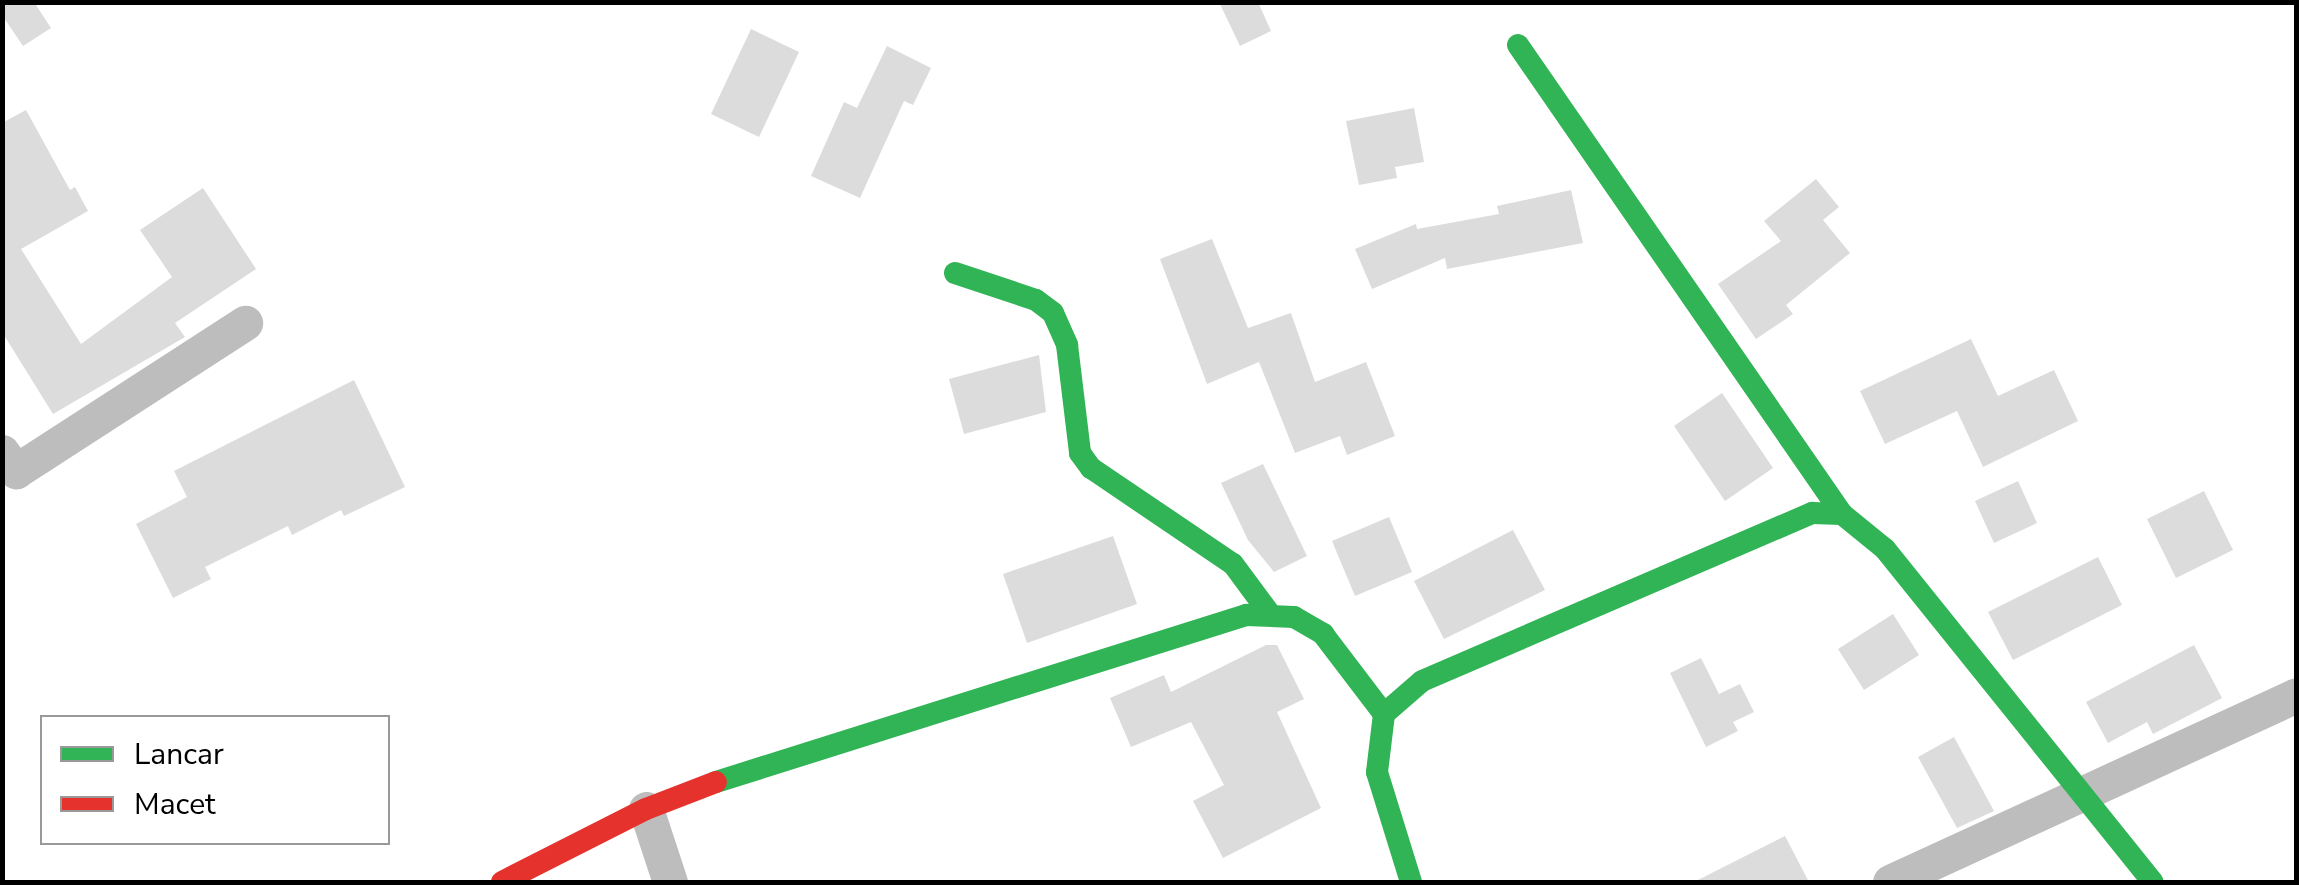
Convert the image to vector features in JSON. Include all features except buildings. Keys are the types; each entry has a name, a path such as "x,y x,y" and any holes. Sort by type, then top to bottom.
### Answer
{"street":[{"path":"1518,44 1842,514 1885,549 2083,790 2153,882"},
{"path":"955,273 1036,300 1053,313 1067,345 1080,452 1090,468 1233,564 1270,614"},
{"path":"7,467 245,322"},
{"path":"1411,882 1378,772 1384,714 1422,681 1781,524 1812,514 1842,514"},
{"path":"502,882 646,809 754,767 1246,615 1294,616 1323,634 1384,714"},
{"path":"1890,882 2296,695"},
{"path":"646,809 670,882"}],"traffic: fast":[{"path":"1518,45 1842,514"},
{"path":"955,273 1036,300 1053,313 1067,345 1080,453 1091,468 1233,564 1270,614"},
{"path":"1411,882 1377,772 1384,714 1422,681 1812,513 1842,514 1885,549 2153,882"},
{"path":"716,782 1246,615 1294,617 1323,634 1384,714"}],"traffic: jam":[{"path":"502,882 646,809 716,782"}]}
